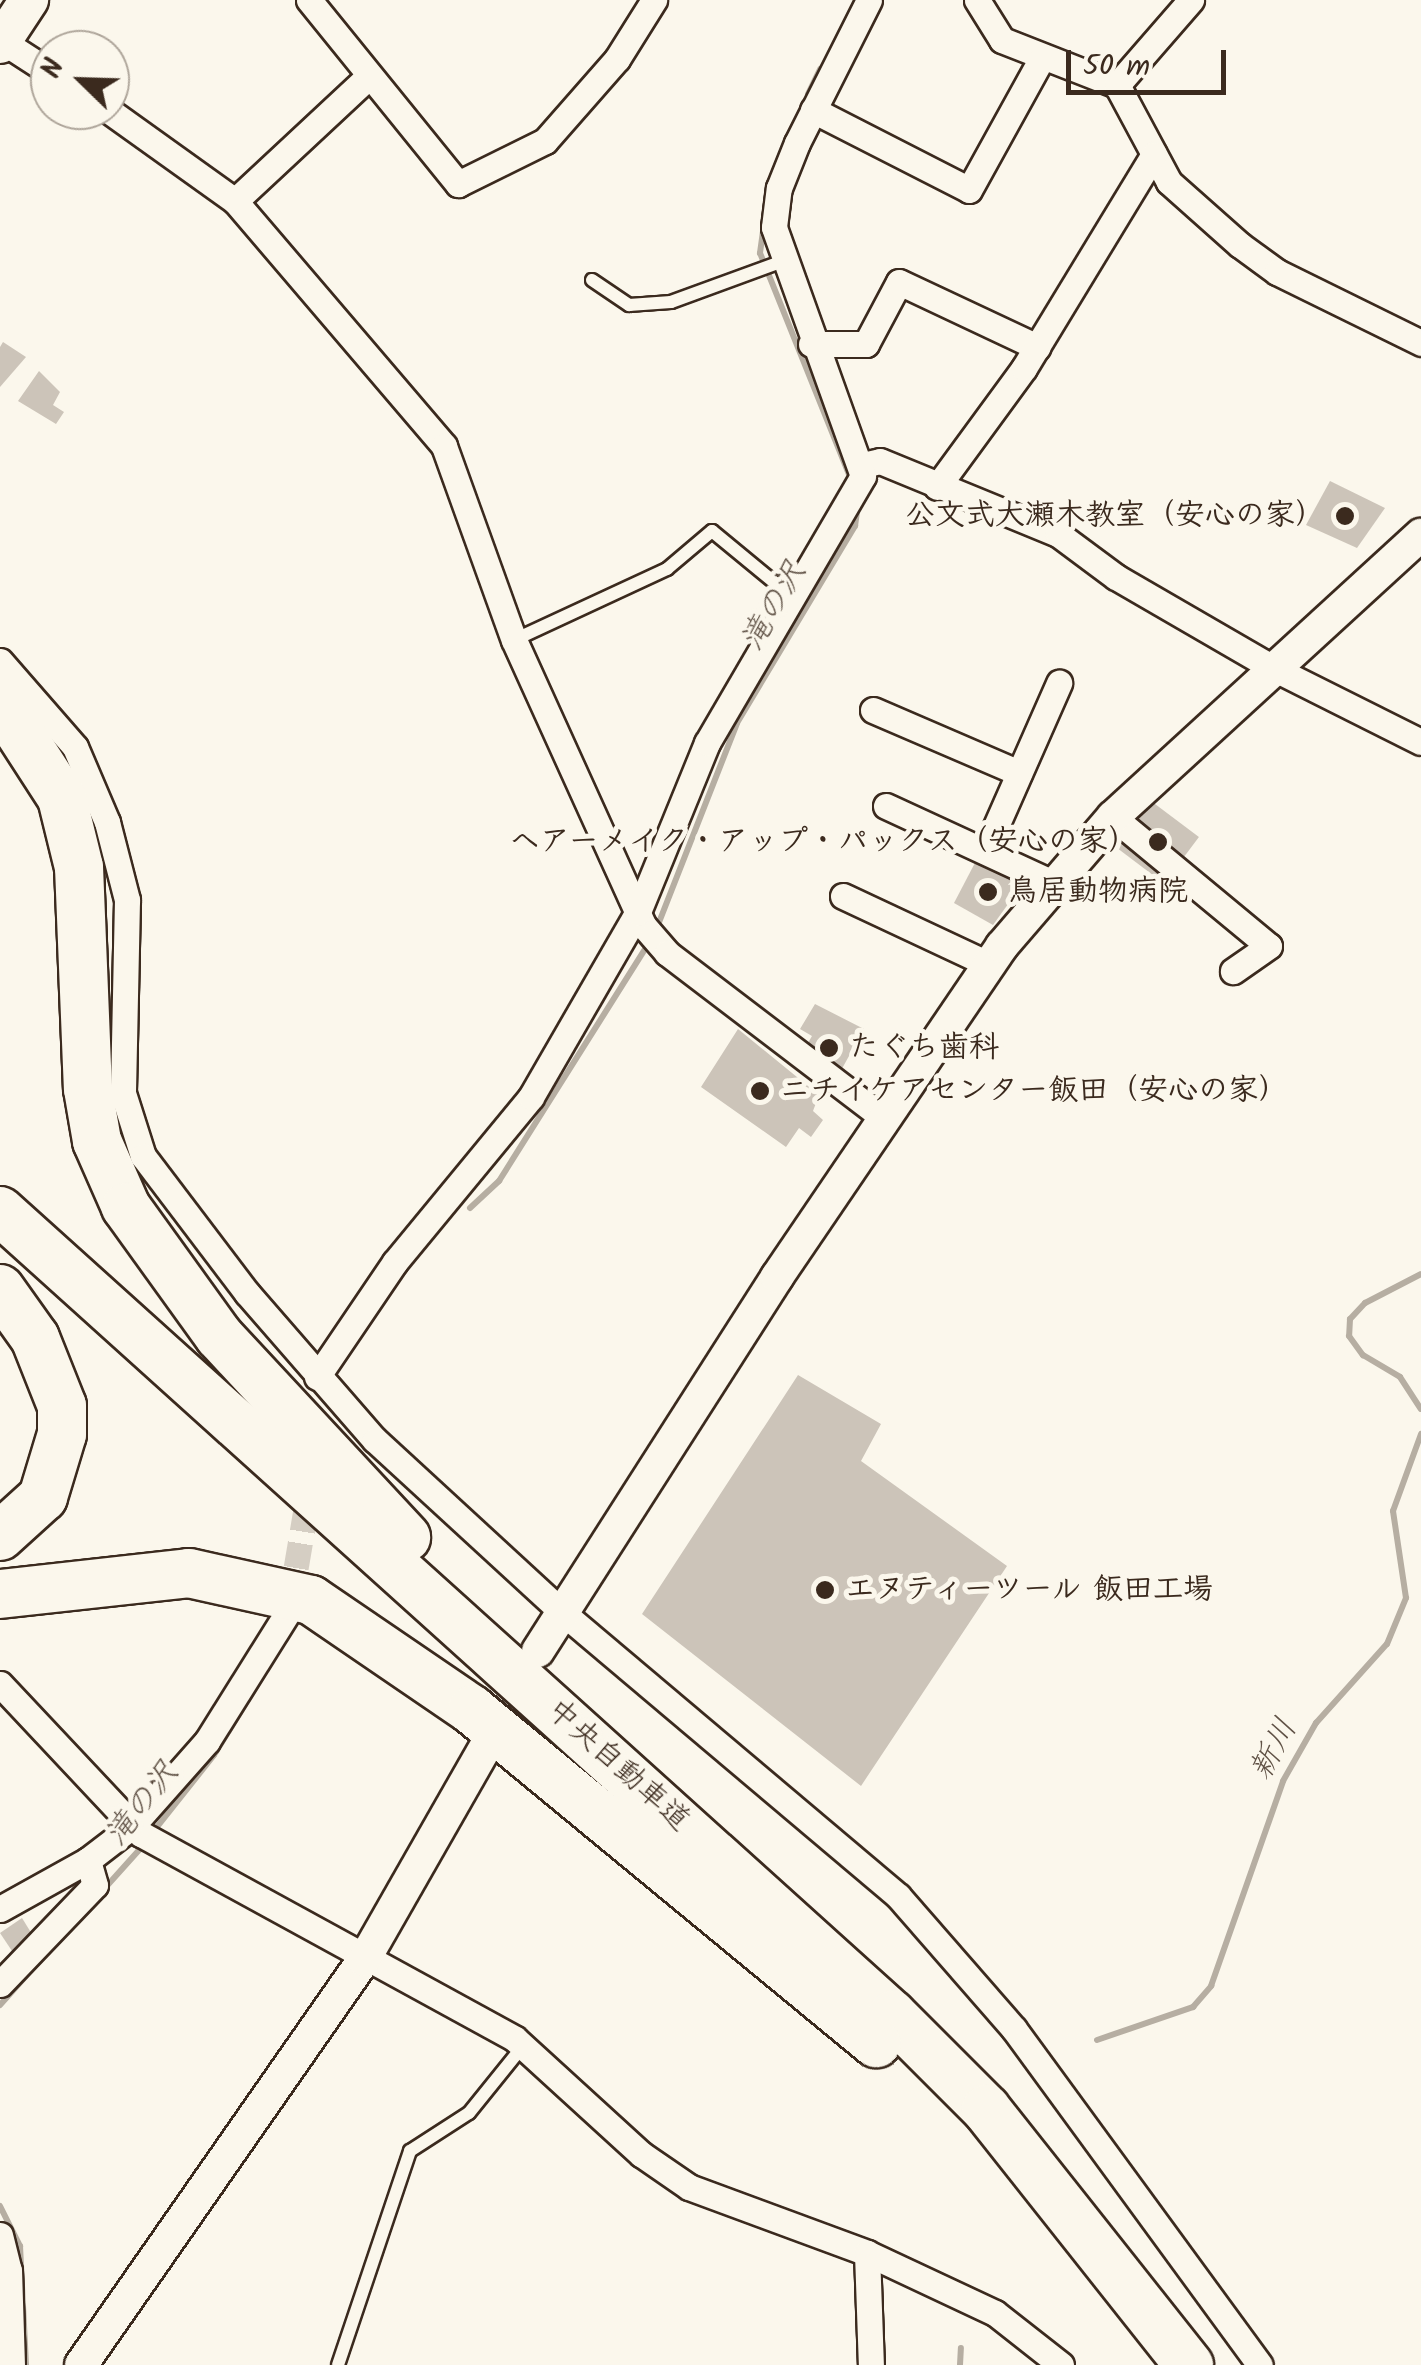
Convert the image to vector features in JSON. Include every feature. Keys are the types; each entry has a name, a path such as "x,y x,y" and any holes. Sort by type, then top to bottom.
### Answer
{"highway":[{"path":"0,702 62,798 79,867 88,1089 98,1142 126,1206 219,1336 361,1492 510,1642 758,1863 796,1924"},
{"name":"中央自動車道","path":"0,1211 796,1924 986,2110 1189,2365"},
{"name":"中央自動車道","path":"0,1248 710,1884 876,2043 986,2154 1150,2365"},
{"path":"0,1289 35,1338 62,1406 62,1434 43,1498 0,1536"},
{"path":"0,1594 188,1573 311,1600 361,1628 527,1753 876,2043"}],"main road":[{"path":"1,42 29,0"}],"street":[{"path":"308,0 458,184 545,140 617,59 654,0"},
{"path":"863,471 811,344 781,261 774,227 779,188 813,110 869,0"},
{"path":"977,0 1002,40 1117,84 1169,182 1278,272 1421,343"},
{"path":"1117,84 1191,0"},
{"path":"1,42 30,60"},
{"path":"813,110 969,190 1042,58"},
{"path":"235,201 368,78"},
{"path":"130,126 235,201 444,446 514,640 641,918 660,946 885,1119"},
{"path":"937,488 1037,347 1154,154"},
{"path":"811,344 866,344 898,282 1037,347"},
{"path":"319,1432 322,1384 395,1262 530,1097 641,918 708,743 849,502 863,471 880,461 937,488 1058,534 1116,577 1273,668 1421,742"},
{"path":"538,1651 885,1119 990,964 1053,883 1113,817 1421,535"},
{"path":"0,662 75,747 108,822 127,900 124,1093 143,1156 322,1384 562,1612 898,1896 1014,2029 1255,2363"},
{"path":"985,851 1059,683"},
{"path":"873,710 1019,773"},
{"path":"886,806 1053,883"},
{"path":"1113,817 1269,946 1233,971"},
{"path":"843,896 990,964"},
{"path":"0,1909 142,1835 288,1612"},
{"path":"0,1684 142,1835 523,2046 640,2154 689,2188 867,2253 995,2313 1060,2365"},
{"path":"81,2365 364,1960 487,1744"},
{"path":"0,1984 95,1884 88,1860"},
{"path":"0,2235 9,2270 12,2365"},
{"path":"867,2253 871,2365"}],"lane":[{"path":"592,280 629,304 671,302 781,261"},
{"path":"514,640 667,568 712,531 792,597"},
{"path":"338,2365 410,2152 468,2113 523,2046"}],"building":[{"path":"3,342 26,357 0,387 0,347"},
{"path":"39,371 60,392 53,405 64,412 56,424 18,401"},
{"name":"公文式大瀬木教室（安心の家）","path":"1330,481 1385,508 1357,548 1306,525"},
{"name":"ヘアーメイク・アップ・パックス（安心の家）","path":"1151,801 1199,837 1164,883 1116,847"},
{"name":"鳥居動物病院","path":"977,859 1024,882 993,925 954,903"},
{"name":"たぐち歯科","path":"815,1004 864,1029 834,1083 798,1060 812,1036 800,1029"},
{"name":"ニチイケアセンター飯田（安心の家）","path":"738,1029 819,1095 813,1111 823,1120 811,1137 799,1128 786,1147 701,1087"},
{"name":"エヌティーツール 飯田工場","path":"798,1375 881,1424 861,1461 1007,1566 861,1786 642,1614"},
{"path":"22,1918 35,1939 16,1957 0,1933"}],"waterway":[{"path":"808,94 820,69"},
{"name":"滝の沢","path":"769,188 760,253 850,477"},
{"name":"滝の沢","path":"656,930 737,723 855,526 859,498"},
{"name":"滝の沢","path":"470,1208 499,1181 650,941"},
{"name":"新川","path":"1421,1274 1365,1303 1350,1319 1349,1336 1363,1355 1400,1377 1421,1409"},
{"name":"新川","path":"1097,2040 1193,2007 1211,1986 1283,1781 1316,1723 1387,1644 1406,1598 1393,1511 1421,1434"},
{"name":"滝の沢","path":"153,1832 214,1755 292,1628"},
{"name":"滝の沢","path":"0,2005 146,1842"},
{"name":"滝の沢","path":"0,2206 20,2246 26,2365"},
{"name":"新川","path":"960,2365 961,2348"}],"tunnel":[{"path":"290,1604 310,1486"}],"place":[{"name":"公文式大瀬木教室（安心の家）","path":"1345,516"},
{"name":"ヘアーメイク・アップ・パックス（安心の家）","path":"1158,842"},
{"name":"鳥居動物病院","path":"988,892"},
{"name":"たぐち歯科","path":"829,1048"},
{"name":"ニチイケアセンター飯田（安心の家）","path":"760,1091"},
{"name":"エヌティーツール 飯田工場","path":"825,1590"}]}
